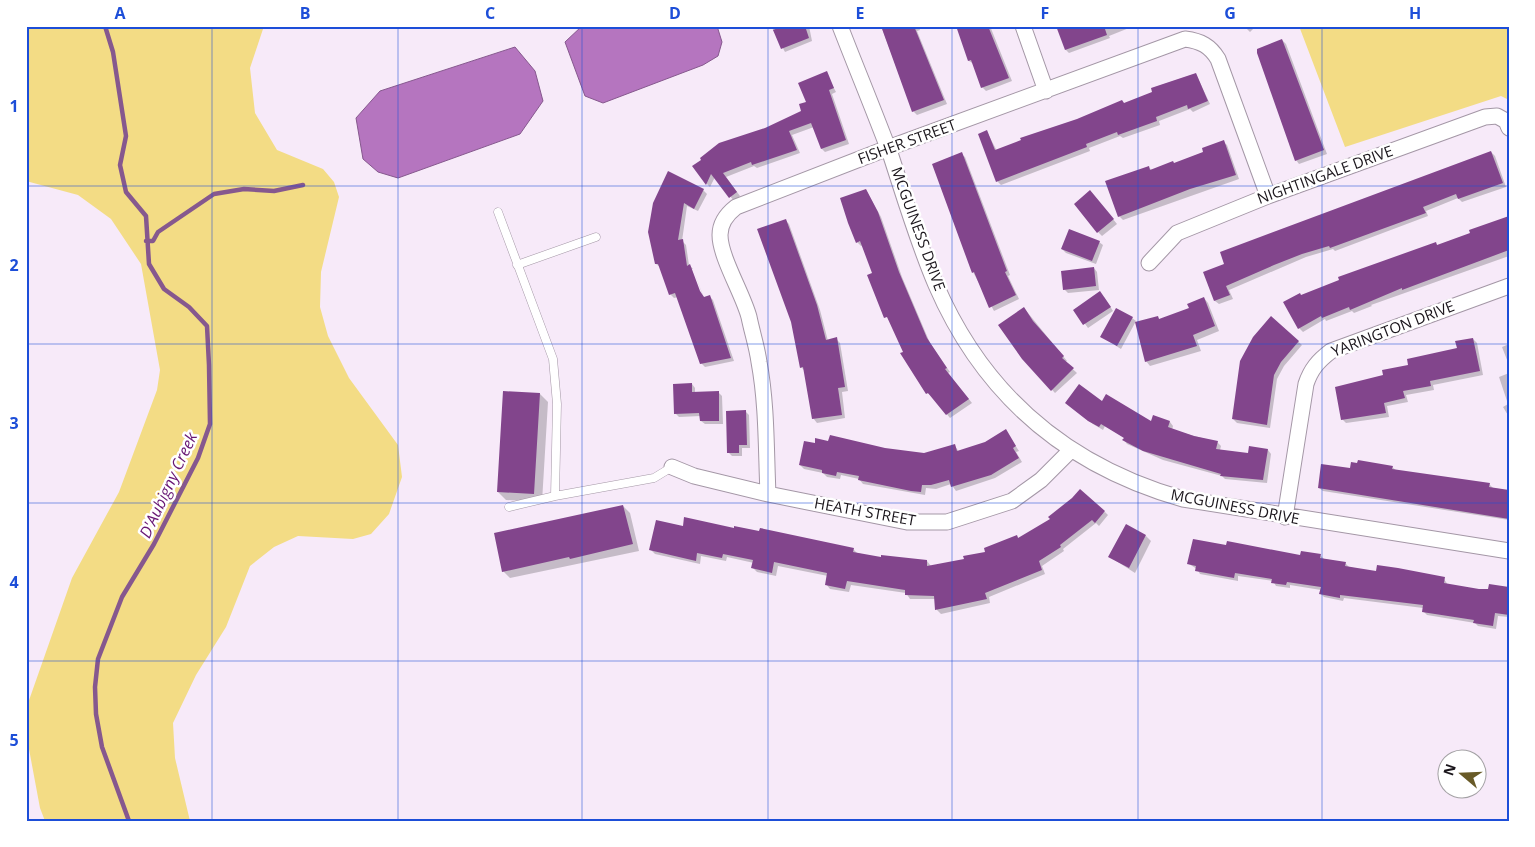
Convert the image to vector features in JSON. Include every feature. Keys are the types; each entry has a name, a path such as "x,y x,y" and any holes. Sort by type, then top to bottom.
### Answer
{"street":[{"name":"MCGUINESS DRIVE","path":"840,26 888,148 936,285 973,355 997,386 1024,414 1070,450 1114,474 1154,491 1183,499 1285,517 1509,551"},
{"path":"1023,26 1046,91"},
{"name":"FISHER STREET","path":"768,494 765,417 760,363 746,305 722,247 720,236 722,224 727,214 736,207 888,148 1185,39 1205,44 1212,49 1218,59 1268,196"},
{"name":"NIGHTINGALE DRIVE","path":"1149,263 1177,233 1268,196 1486,117 1497,116 1506,121 1509,128"},
{"name":"YARINGTON DRIVE","path":"1285,517 1306,384 1311,370 1320,360 1331,351 1509,286"},
{"name":"HEATH STREET","path":"672,467 694,476 768,494 907,522 948,522 1012,500 1041,480 1070,450"}],"lane":[{"path":"498,212 549,345 557,379 554,496"},
{"path":"517,265 596,237"},
{"path":"510,508 554,496 654,478 672,467"}],"shaded area":[{"path":"26,26 264,26 250,68 255,113 277,150 323,169 334,182 339,197 321,272 320,307 328,336 349,378 398,445 402,477 389,514 371,534 353,539 298,536 274,547 250,566 226,627 196,675 173,723 175,758 190,821 45,821 40,808 26,733 27,706 72,578 119,492 157,390 160,370 141,264 111,219 78,195 26,181"},
{"path":"582,26 717,26 722,42 718,56 703,65 603,103 585,96 565,42"},
{"path":"1299,26 1509,26 1509,100 1501,96 1345,147"},
{"path":"515,47 535,71 543,101 520,134 398,178 378,172 363,159 356,118 380,91"}],"building":[{"path":"783,26 805,26 809,38 781,49 773,30"},
{"path":"881,26 914,26 944,100 912,112"},
{"path":"956,26 988,26 1009,78 981,88 971,60 968,61"},
{"path":"1056,26 1104,26 1107,35 1065,50"},
{"path":"1282,39 1324,150 1295,161 1257,53 1257,49"},
{"path":"827,71 834,88 829,90 846,140 821,149 811,123 789,131 797,150 752,165 751,162 723,173 737,192 729,198 711,174 706,185 692,166 701,160 700,158 719,143 765,128 801,111 799,104 806,102 798,83"},
{"path":"1196,73 1208,101 1188,109 1187,105 1156,117 1157,121 1118,135 1117,132 1086,144 1087,147 996,182 978,134 987,130 995,150 1021,140 1020,138 1077,119 1122,100 1124,103 1152,92 1151,88"},
{"path":"1224,140 1236,175 1190,189 1118,217 1105,181 1149,166 1150,170 1173,161 1174,163 1203,152 1202,148"},
{"path":"1491,151 1503,183 1458,199 1456,194 1423,207 1426,213 1330,248 1329,246 1302,254 1274,265 1226,286 1230,295 1214,301 1203,272 1224,264 1220,252"},
{"path":"962,152 1007,271 1005,272 1016,295 989,308 974,272 972,273 932,164"},
{"path":"668,171 704,189 694,209 684,203 678,240 683,239 687,266 690,264 700,291 704,297 710,295 731,358 700,364 675,293 669,295 658,264 655,264 648,232 653,203"},
{"path":"866,189 878,212 899,272 927,338 947,368 945,369 969,399 946,415 928,393 926,394 900,353 903,352 887,317 884,318 867,275 872,273 860,241 856,243 848,223 840,198"},
{"path":"1090,190 1114,219 1097,233 1074,204"},
{"path":"1509,216 1509,250 1402,290 1402,288 1350,310 1349,307 1322,318 1321,316 1298,329 1283,302 1300,293 1301,295 1339,280 1338,277 1436,242 1437,245 1470,233 1469,230"},
{"path":"786,219 817,305 826,340 837,337 845,387 838,388 842,415 812,419 803,367 800,368 791,322 757,229"},
{"path":"1069,229 1100,241 1092,261 1061,249"},
{"path":"1094,267 1096,286 1063,290 1061,271"},
{"path":"1100,291 1111,307 1083,325 1073,310"},
{"path":"1204,297 1215,326 1193,335 1197,346 1145,362 1135,322 1158,316 1159,319 1189,308 1187,304"},
{"path":"1024,307 1033,321 1064,356 1062,358 1074,368 1051,391 1022,359 998,325"},
{"path":"1116,308 1133,317 1117,346 1100,337"},
{"path":"1271,316 1299,341 1281,362 1274,375 1267,425 1232,419 1240,361 1253,337"},
{"path":"1473,338 1480,371 1430,381 1431,386 1403,391 1405,398 1384,403 1386,413 1341,420 1335,387 1383,375 1382,370 1408,365 1407,359 1457,348 1455,341"},
{"path":"692,383 692,392 719,391 719,421 700,421 699,413 674,414 673,384"},
{"path":"1079,384 1102,401 1106,394 1151,421 1153,415 1170,421 1168,427 1194,436 1218,441 1216,449 1248,453 1249,446 1268,449 1263,480 1220,476 1221,474 1143,451 1122,440 1124,438 1101,424 1099,427 1088,421 1065,403"},
{"path":"503,391 540,393 534,494 497,492"},
{"path":"746,410 747,445 739,445 739,453 727,453 726,411"},
{"path":"1006,429 1016,446 1013,448 1019,458 991,475 951,487 949,480 931,485 922,485 921,492 911,491 858,480 859,476 837,472 836,476 822,473 822,470 799,465 804,441 815,443 815,438 828,441 830,435 885,448 924,453 955,444 957,451 985,442"},
{"path":"1358,460 1393,466 1392,469 1490,483 1489,487 1509,490 1509,519 1318,488 1321,464 1350,468 1351,462 1357,463"},
{"path":"1080,489 1105,511 1095,523 1092,520 1060,545 1061,547 1039,561 1042,570 985,593 987,599 935,610 934,596 905,595 905,590 847,581 845,589 825,585 827,573 774,562 772,573 751,568 753,560 723,554 722,558 697,553 696,561 649,550 656,520 683,526 684,517 734,528 734,526 759,531 760,528 854,548 853,552 881,557 881,555 927,560 927,566 964,559 963,556 985,552 984,548 1017,535 1018,538 1050,519 1048,517 1072,498"},
{"path":"623,505 633,544 570,559 569,557 502,572 494,533"},
{"path":"1126,524 1146,535 1129,568 1108,557"},
{"path":"1193,539 1226,545 1227,541 1300,555 1301,551 1321,554 1320,558 1346,562 1345,566 1376,571 1377,565 1398,568 1445,577 1444,583 1479,589 1488,589 1489,584 1509,587 1509,615 1495,613 1493,626 1473,623 1474,620 1422,612 1423,605 1340,595 1340,598 1319,594 1321,587 1287,582 1286,585 1271,583 1272,579 1235,573 1234,578 1195,571 1196,566 1187,564"}],"waterway":[{"name":"D'Aubigny Creek","path":"105,26 113,52 126,136 120,165 126,192 146,216 149,264 164,289 189,307 207,326 209,365 210,424 198,458 154,544 122,597 98,659 95,687 96,714 102,747 129,821"},
{"path":"146,241 153,241 158,232 214,194 244,189 274,191 303,185"}]}
